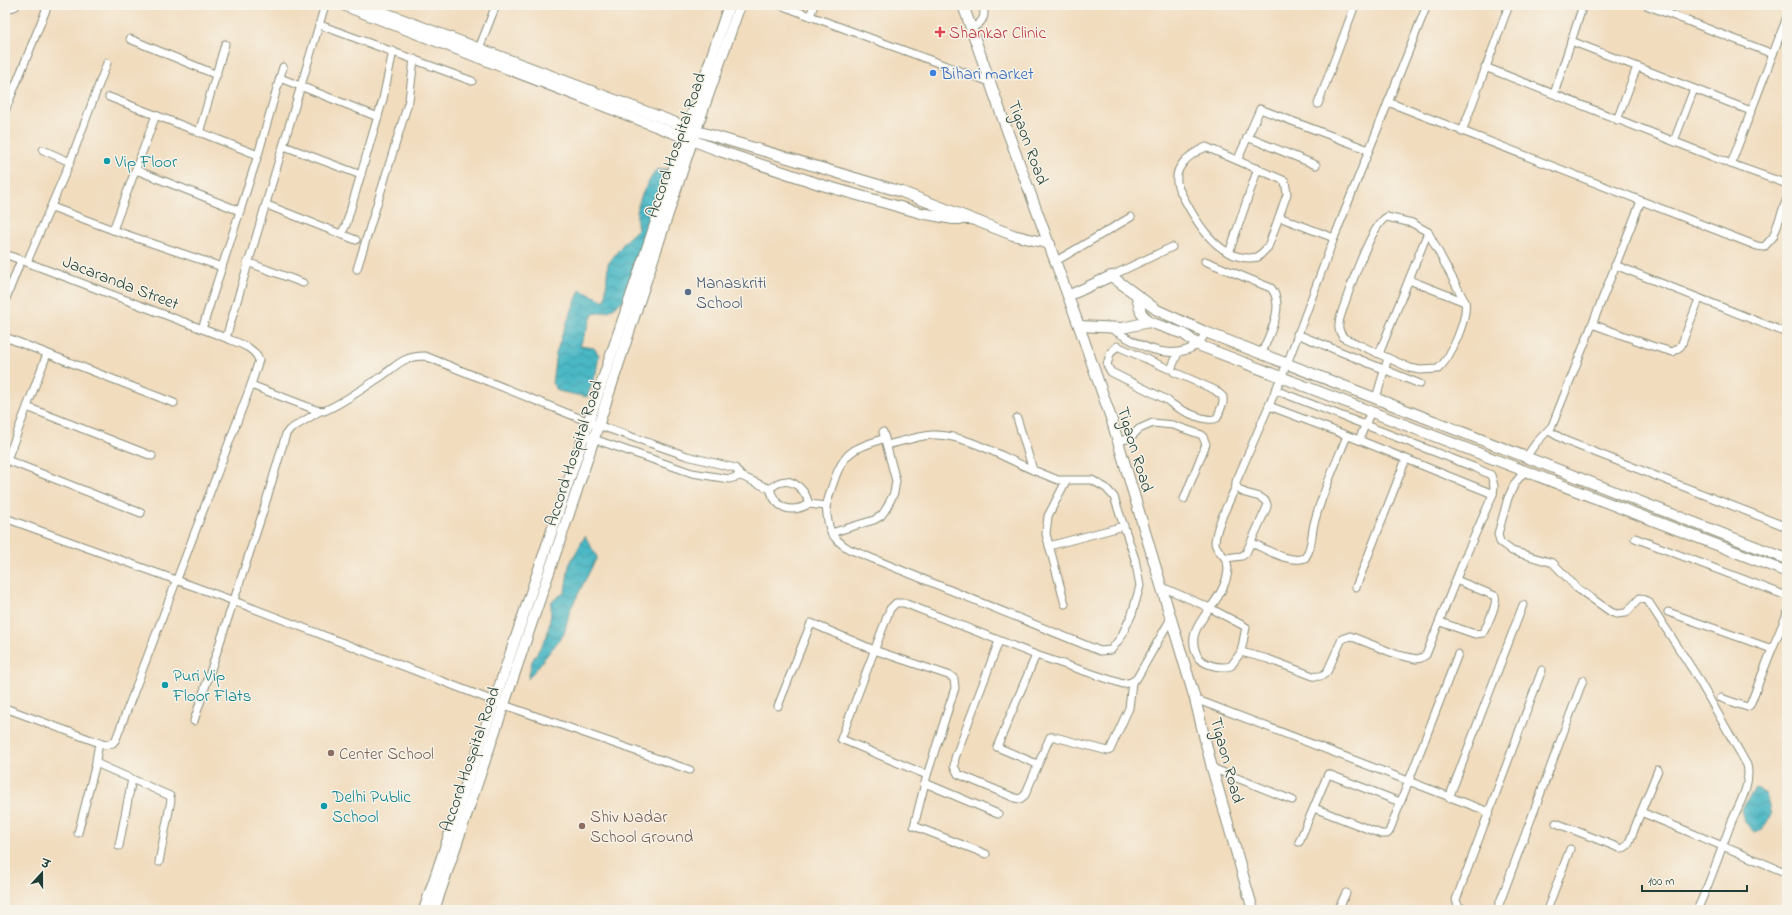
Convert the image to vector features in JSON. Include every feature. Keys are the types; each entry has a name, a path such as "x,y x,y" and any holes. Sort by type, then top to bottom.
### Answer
{"street":[{"path":"5,8 14,5"},
{"path":"5,110 48,5"},
{"path":"226,338 247,262 267,204 325,5"},
{"path":"343,5 475,58 688,139 822,185 921,213 953,219 974,220"},
{"path":"364,5 692,129 902,192 1026,239 1050,244"},
{"path":"475,58 496,5"},
{"path":"692,129 728,5"},
{"name":"Accord Hospital Road","path":"434,910 500,703 590,437 688,139 740,5"},
{"path":"780,5 990,82"},
{"path":"810,16 814,5"},
{"name":"Tigaon Road","path":"963,5 1079,326 1117,442 1195,699 1212,768 1253,910"},
{"path":"972,28 984,18 985,13 982,5"},
{"path":"1318,104 1355,5"},
{"path":"1162,587 1210,608 1246,627 1241,652 1231,666 1225,668 1206,664 1199,659 1194,650 1193,637 1210,608 1218,597 1228,570 1226,558 1217,548 1215,543 1223,516 1287,364 1297,334 1368,150 1427,5"},
{"path":"1462,132 1509,5"},
{"path":"1554,94 1583,5"},
{"path":"1646,5 1773,54"},
{"path":"1731,164 1787,17"},
{"path":"320,25 472,81"},
{"path":"130,39 217,75"},
{"path":"1571,41 1751,111"},
{"path":"199,133 225,44"},
{"path":"341,234 345,228 378,117 393,51"},
{"path":"357,269 410,100 414,59"},
{"path":"5,300 52,207 107,63"},
{"path":"202,329 258,155 283,66"},
{"path":"1485,67 1617,120 1787,184"},
{"path":"1617,120 1637,67"},
{"path":"280,78 378,117"},
{"path":"1674,141 1694,89"},
{"path":"109,97 258,155"},
{"path":"1388,102 1750,244 1764,247 1773,237 1787,198"},
{"path":"1238,159 1260,109 1368,150"},
{"path":"113,230 156,115"},
{"path":"1247,137 1316,165"},
{"path":"284,146 360,176"},
{"path":"1206,147 1238,159 1285,181 1287,194 1268,247 1264,252 1253,258 1242,258 1229,253 1215,243 1200,224 1176,183 1177,174 1183,162 1195,152 1206,147"},
{"path":"43,150 70,162"},
{"path":"1229,253 1258,168"},
{"path":"136,170 240,211"},
{"path":"1526,457 1536,443 1549,431 1641,201"},
{"path":"267,204 356,240"},
{"path":"52,207 113,230 222,267"},
{"path":"1056,261 1131,217"},
{"path":"1279,217 1334,238"},
{"path":"1392,217 1421,227 1428,232 1465,302 1465,310 1461,326 1448,357 1444,364 1438,369 1420,370 1388,358 1344,338 1339,332 1338,326 1340,318 1356,272 1377,224 1383,218 1392,217"},
{"path":"1379,354 1428,232"},
{"path":"1068,296 1172,247"},
{"name":"Jacaranda Street","path":"5,254 226,338 250,349 257,356 258,360 251,385"},
{"path":"247,262 304,283"},
{"path":"1205,262 1272,288 1276,294 1278,301 1276,313 1262,353"},
{"path":"1615,265 1787,333"},
{"path":"1111,276 1157,310 1206,332 1787,559"},
{"path":"1409,280 1465,302"},
{"path":"1137,296 1142,313 1149,322"},
{"path":"1592,324 1673,352 1680,346 1699,299"},
{"path":"1079,326 1122,328 1149,322 1184,334 1198,345 1787,572"},
{"path":"1110,328 1161,352 1178,353 1198,345 1206,332"},
{"path":"1297,334 1384,371 1420,384"},
{"path":"5,337 174,402"},
{"path":"1116,346 1172,369 1220,394 1223,399 1217,418 1208,420 1173,406 1167,400 1111,372 1107,365 1110,354 1116,346"},
{"path":"1172,369 1178,353"},
{"path":"48,354 6,463 140,513"},
{"path":"194,721 234,601 286,434 289,430 320,411 328,409 381,377 399,362 408,357 425,356 594,424 687,456 735,468 741,476 770,489 773,498 778,504 790,509 800,509 809,504 826,506"},
{"path":"1376,398 1388,358"},
{"path":"5,708 99,743 109,744 116,739 251,385 320,411"},
{"path":"1241,652 1268,659 1313,676 1320,677 1325,675 1338,646 1345,636 1362,640 1408,658 1421,658 1429,648 1493,494 1493,480 1486,472 1275,390"},
{"path":"1269,406 1359,440 1493,494"},
{"path":"27,407 152,456"},
{"path":"1359,440 1371,411"},
{"path":"1017,418 1033,470"},
{"path":"1117,442 1130,438 1139,429 1153,423 1174,425 1202,435 1206,444 1184,499"},
{"path":"1549,431 1570,443 1787,527"},
{"path":"942,436 968,442 1033,470 1052,479 1066,481 1082,479 1092,480 1106,488 1114,497 1135,559 1140,586 1138,600 1121,638 1116,645 1105,652 849,549 837,542 831,533 826,506 835,478 845,459 854,451 885,439 942,436"},
{"path":"1252,543 1288,558 1300,560 1305,558 1309,550 1312,529 1318,511 1347,436"},
{"path":"590,437 692,473 729,479 741,476"},
{"path":"831,533 874,520 884,513 894,493 896,481 885,439"},
{"path":"1356,587 1406,459"},
{"path":"1525,471 1515,483 1499,527 1498,538 1503,546 1512,551 1553,564 1577,588 1616,614 1626,613 1640,598 1648,601 1689,662 1736,743 1747,765 1748,779 1697,910"},
{"path":"1065,604 1046,534 1048,516 1066,481"},
{"path":"770,489 775,483 793,483 806,493 809,504"},
{"path":"1226,558 1242,556 1246,553 1252,543 1267,504 1263,498 1245,493 1236,486"},
{"path":"5,518 234,601 500,703 690,770"},
{"path":"1049,546 1124,526"},
{"path":"1635,538 1787,596"},
{"path":"1440,622 1475,634 1482,633 1486,627 1496,599 1495,596 1456,580"},
{"path":"927,775 841,739 890,609 896,603 904,603 1036,655 1123,684 1132,682 1137,678 1170,620"},
{"path":"1449,798 1523,605"},
{"path":"1668,612 1772,649"},
{"path":"1721,698 1734,704 1747,707 1750,705 1787,614"},
{"path":"778,706 811,624 874,650 951,676 954,679 955,688 927,775 914,826 986,854"},
{"path":"999,641 955,758 954,766 958,774 1020,799 1025,795 1047,740 1052,736 1108,751 1110,750 1129,708 1132,682"},
{"path":"1314,808 1384,834 1389,832 1458,654"},
{"path":"1036,655 997,747 1037,764"},
{"path":"1466,910 1458,906 1456,900 1542,670"},
{"path":"1497,910 1583,680"},
{"path":"1195,699 1449,798 1489,812"},
{"path":"424,910 500,703"},
{"path":"78,833 96,762 99,743"},
{"path":"96,762 170,796 171,800 159,862"},
{"path":"1212,768 1292,800"},
{"path":"1556,822 1622,849 1628,845 1658,770"},
{"path":"1299,842 1328,774 1400,802"},
{"path":"119,846 132,778"},
{"path":"925,783 998,814"},
{"path":"1641,812 1787,873"},
{"path":"1547,910 1570,850"},
{"path":"1338,910 1346,893"}],"water":[{"path":"667,169 624,300 609,311 593,314 580,346 594,348 599,355 596,373 587,397 558,391 552,383 556,353 580,290 605,301 608,264 626,240 638,229 638,205 656,170"},
{"path":"585,536 597,557 570,610 564,634 528,679 532,661 547,636 551,614 551,602 565,592 569,565"},
{"path":"1755,789 1766,794 1771,815 1763,829 1754,832 1744,821 1741,809"}],"place":[{"name":"Shankar Clinic","path":"940,32"},
{"name":"Bihari market","path":"933,73"},
{"name":"Vip Floor","path":"107,161"},
{"name":"Manaskriti School","path":"688,292"},
{"name":"Puri Vip Floor Flats","path":"165,685"},
{"name":"Center School","path":"331,753"},
{"name":"Delhi Public School","path":"324,806"},
{"name":"Shiv Nadar School Ground","path":"582,826"}]}
